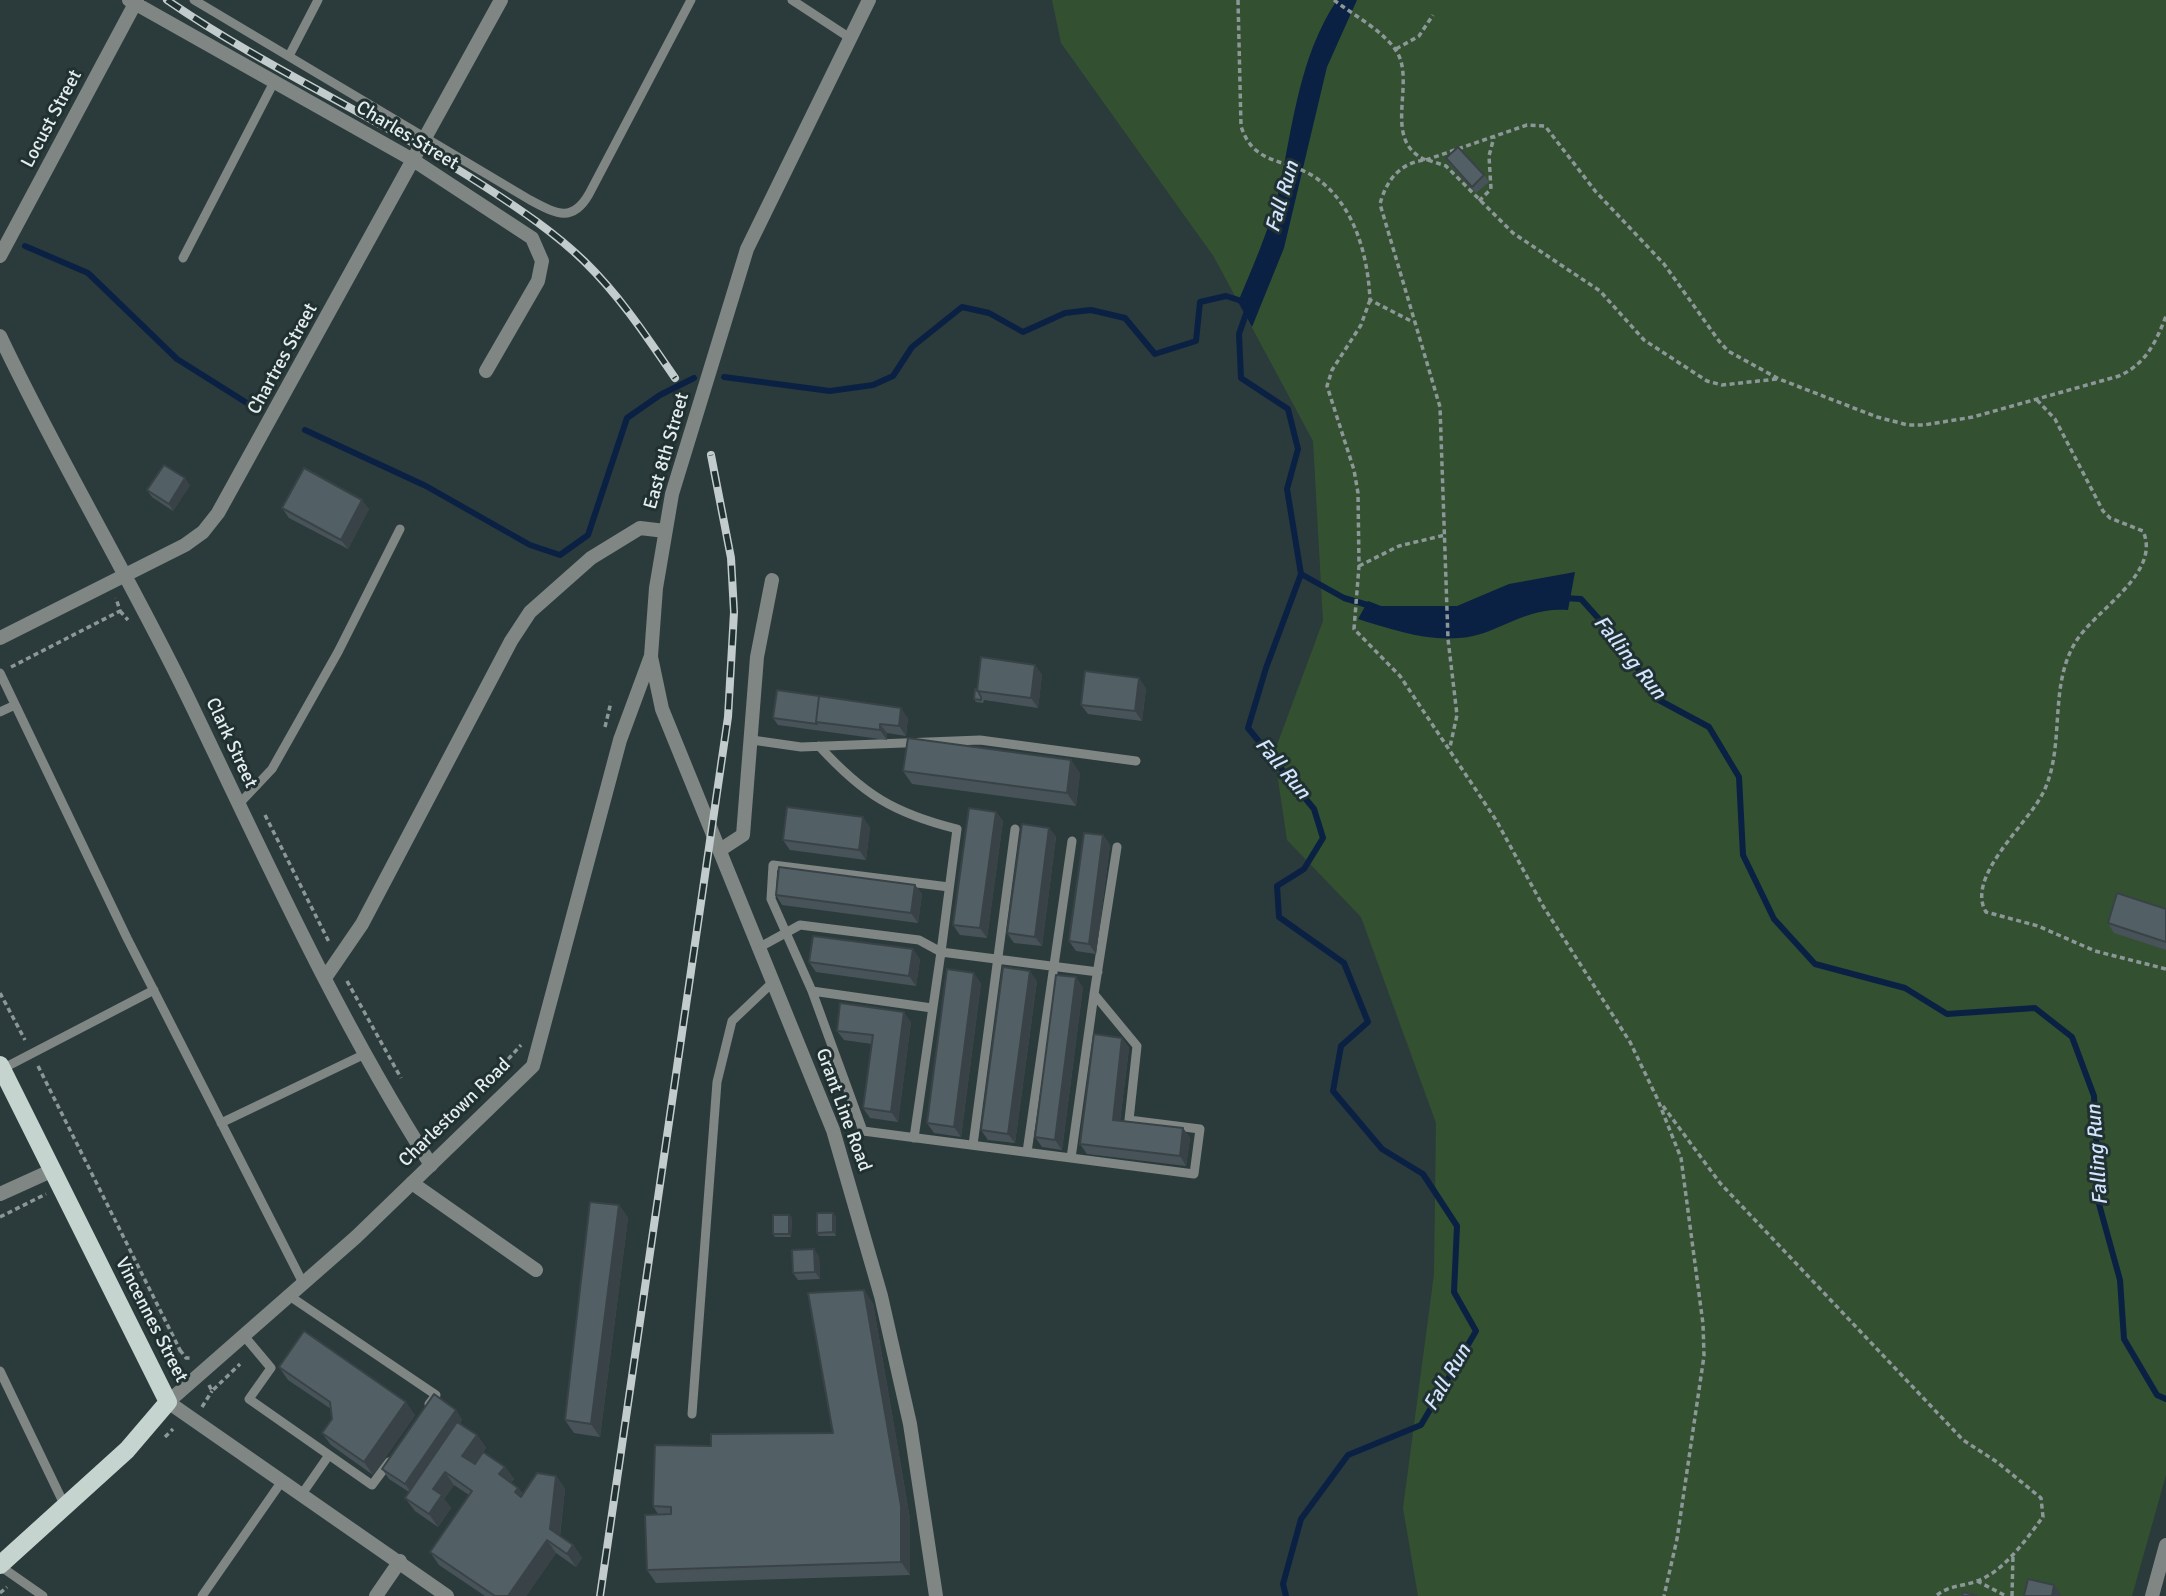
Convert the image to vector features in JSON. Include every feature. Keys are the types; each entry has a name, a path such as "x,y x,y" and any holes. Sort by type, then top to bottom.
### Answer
{"main road":[{"name":"Vincennes Street","path":"1,1067 46,1174 168,1402"},
{"name":"Charlestown Road","path":"0,1566 64,1504 127,1450 168,1402"}],"street":[{"name":"Chartres Street","path":"0,638 185,545 203,532 218,513 501,0"},
{"name":"East 8th Street","path":"325,978 362,924 511,641 530,612 591,558 640,528 665,531 672,494 747,249 869,0"},
{"name":"Charles Street","path":"134,1 414,160 531,238 542,261 532,296 486,371"},
{"name":"Locust Street","path":"0,256 134,1"},
{"name":"Clark Street","path":"0,336 192,705 238,805 325,978 397,1115 431,1164"},
{"name":"Charlestown Road","path":"168,1402 304,1285 528,1073 537,1058 620,740 651,656 652,617 665,531"},
{"path":"720,850 743,835 757,657 772,579"},
{"name":"Grant Line Road","path":"651,656 662,709 833,1130 881,1296 910,1424 936,1596"},
{"path":"0,1194 46,1174"},
{"path":"412,1183 536,1270"},
{"name":"Vincennes Street","path":"168,1402 447,1596"},
{"path":"2152,1596 2166,1545"},
{"path":"376,1596 400,1561"}],"lane":[{"path":"194,0 530,200 561,214 572,214 582,208 691,0"},
{"path":"289,56 318,0"},
{"path":"795,1 850,38"},
{"path":"183,258 274,82"},
{"path":"238,805 272,769 338,652 400,529"},
{"path":"0,673 154,990 304,1285"},
{"path":"0,712 15,705"},
{"path":"752,740 819,746 980,740 1136,761"},
{"path":"819,746 850,780 877,798 917,819 957,829 914,1138"},
{"path":"973,1145 1015,829"},
{"path":"1027,1152 1072,841"},
{"path":"1072,1158 1117,847"},
{"path":"949,887 773,864 771,899 812,990 863,1131 1194,1174 1200,1129 1129,1120 1137,1046 1094,994"},
{"path":"760,947 800,926 919,940 940,952 1098,972"},
{"path":"692,1414 717,1082 732,1021 774,982"},
{"path":"1,1067 32,1054 154,990"},
{"path":"812,990 933,1007"},
{"path":"221,1123 365,1054"},
{"path":"291,1297 436,1395 420,1417"},
{"path":"246,1337 271,1368 249,1399 372,1485 396,1451"},
{"path":"0,1371 64,1504"},
{"path":"302,1494 329,1455"},
{"path":"202,1596 282,1481"},
{"path":"0,1566 43,1596"}],"path":[{"path":"1238,0 1241,126 1246,142 1255,152 1314,177 1337,200 1354,224 1364,247 1370,300 1362,325 1332,370 1327,386 1354,470 1359,517 1359,566 1354,629 1400,676 1425,717 1450,747 1496,820 1544,906 1630,1042 1657,1098 1681,1158 1703,1324 1704,1356 1677,1539 1664,1596"},
{"path":"1334,0 1396,50 1401,70 1404,134 1408,147 1415,155 1446,166 1513,233 1600,291 1644,340 1707,380 1722,384 1779,379"},
{"path":"1396,50 1419,36 1433,15"},
{"path":"1450,747 1457,715 1448,639 1440,407 1412,321 1380,204 1384,190 1396,173 1410,163 1527,125 1545,126 1596,192 1664,264 1728,351 1779,379 1856,410 1908,425 1973,417 2135,369 2149,353 2166,316"},
{"path":"1479,201 1491,189 1489,156 1494,137"},
{"path":"1370,300 1412,321"},
{"path":"2037,400 2055,419 2103,511 2110,518 2143,531 2147,551 2144,561 2123,592 2087,626 2068,655 2044,790 1990,868 1979,894 1981,904 1986,912 2038,926 2095,951 2166,969"},
{"path":"1359,566 1399,546 1445,535"},
{"path":"120,611 136,629"},
{"path":"605,729 611,702"},
{"path":"253,792 406,1088"},
{"path":"0,993 180,1350 186,1358 197,1357 212,1391 255,1349"},
{"path":"470,1101 520,1045 524,1034"},
{"path":"1657,1098 1720,1183 1963,1440 1997,1462 2041,1498 2043,1517 2013,1554 1977,1581 1944,1589 1936,1596"},
{"path":"46,1174 47,1193 51,1200"},
{"path":"0,1217 47,1193"},
{"path":"150,1365 180,1350"},
{"path":"2012,1596 2013,1554"},
{"path":"1977,1581 2006,1596"}],"green space":[{"path":"1052,0 2166,0 2166,1475 2132,1596 1418,1596 1403,1508 1434,1274 1436,1123 1361,917 1287,840 1274,753 1323,621 1313,441 1214,257 1061,43"}],"water":[{"path":"1337,0 1357,0 1327,67 1284,248 1252,327 1238,302 1275,204 1306,68 1324,22"},
{"path":"1575,572 1568,610 1537,612 1473,636 1421,636 1358,619 1368,601 1381,606 1457,606 1509,584"}],"building":[{"path":"1458,147 1484,175 1472,187 1446,158"},
{"path":"164,465 185,478 169,504 147,490"},
{"path":"304,468 362,500 341,540 282,508"},
{"path":"981,657 1035,665 1031,698 977,691"},
{"path":"1085,671 1139,678 1135,711 1081,705"},
{"path":"977,689 981,700 974,699"},
{"path":"777,690 819,696 817,724 773,718"},
{"path":"819,696 901,708 899,726 880,724 880,730 816,722"},
{"path":"908,738 1071,760 1067,793 903,771"},
{"path":"787,807 863,817 859,850 783,840"},
{"path":"969,808 996,812 980,928 953,925"},
{"path":"1022,824 1049,828 1035,937 1007,933"},
{"path":"1084,833 1103,835 1089,944 1069,941"},
{"path":"779,867 915,885 911,913 776,895"},
{"path":"2117,893 2166,909 2166,942 2108,923"},
{"path":"813,936 913,949 909,976 809,962"},
{"path":"1003,967 1030,971 1008,1134 981,1130"},
{"path":"947,969 974,973 954,1127 927,1123"},
{"path":"1056,975 1076,977 1055,1140 1035,1137"},
{"path":"840,1003 904,1012 891,1112 863,1108 873,1035 837,1031"},
{"path":"1094,1034 1122,1038 1113,1120 1183,1128 1180,1156 1080,1144"},
{"path":"590,1202 619,1205 591,1424 565,1420"},
{"path":"817,1213 833,1213 833,1232 817,1233"},
{"path":"773,1215 789,1215 789,1234 773,1234"},
{"path":"814,1249 815,1272 793,1273 792,1250"},
{"path":"864,1290 901,1506 901,1562 647,1570 645,1515 671,1514 671,1507 653,1506 655,1445 711,1446 711,1434 833,1433 808,1293"},
{"path":"304,1331 406,1402 364,1462 322,1433 332,1419 330,1402 279,1367"},
{"path":"434,1394 456,1410 405,1484 382,1469"},
{"path":"457,1422 477,1435 462,1456 475,1464 483,1452 505,1467 499,1474 518,1488 515,1492 521,1497 537,1473 556,1476 550,1529 573,1545 567,1554 547,1540 508,1596 495,1596 430,1552 472,1491 445,1472 433,1489 442,1495 429,1514 405,1498"},
{"path":"2028,1579 2054,1585 2052,1596 2024,1596"}],"waterway":[{"path":"25,246 88,273 177,359 247,403"},
{"path":"724,377 830,391 873,385 893,376 912,347 962,307 989,313 1023,332 1065,313 1091,310 1125,318 1155,354 1196,341 1200,302 1226,296 1245,302"},
{"name":"Fall Run","path":"1248,308 1239,334 1241,378 1288,409 1298,449 1287,489 1301,574 1266,668 1248,728 1314,809 1323,838 1304,869 1277,886 1279,917 1344,963 1368,1022 1341,1046 1333,1091 1382,1149 1423,1174 1457,1226 1454,1292 1476,1331 1421,1425 1348,1455 1301,1519 1283,1584 1286,1596"},
{"path":"305,430 426,486 530,545 560,555 588,535 627,418 660,395 694,378"},
{"name":"Falling Run","path":"1301,574 1344,598 1371,606"},
{"name":"Falling Run","path":"1564,598 1581,599 1625,648 1657,699 1709,727 1739,777 1743,855 1774,919 1815,964 1905,988 1947,1014 2035,1008 2072,1037 2094,1096 2099,1204 2120,1280 2124,1339 2157,1395 2166,1399"}],"railway":[{"path":"167,0 245,49 448,163 537,222 597,274 632,317 675,378"},
{"path":"600,1596 728,717 734,612 731,558 711,455"}]}
